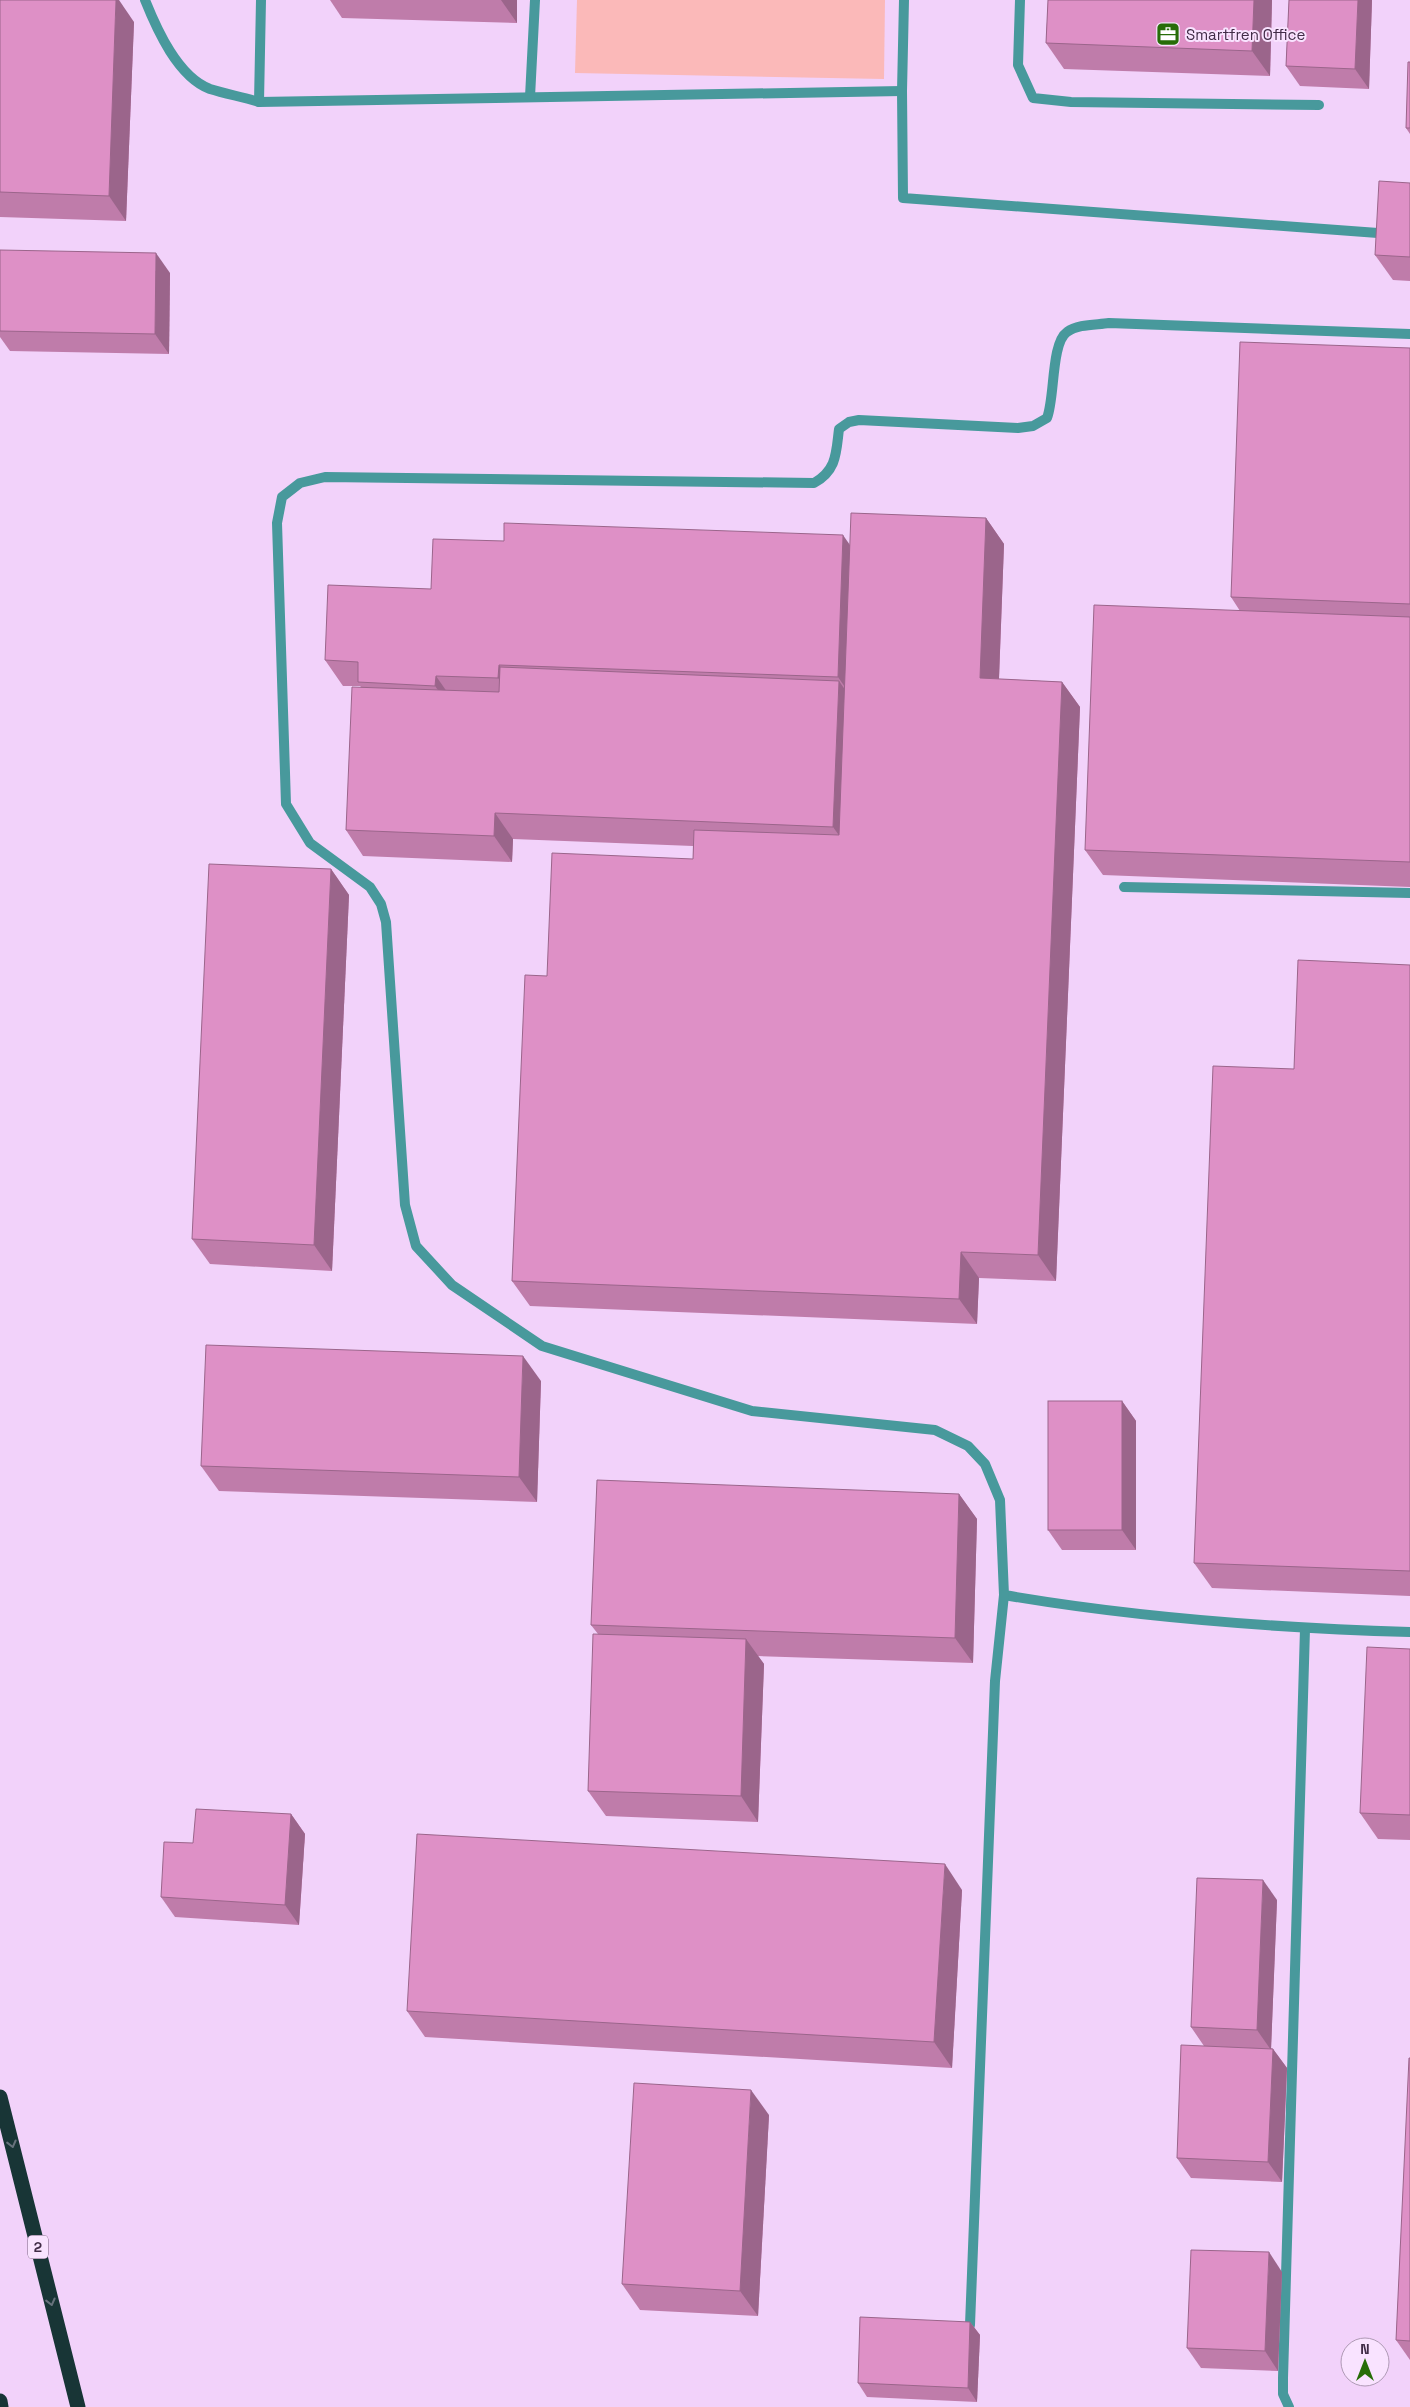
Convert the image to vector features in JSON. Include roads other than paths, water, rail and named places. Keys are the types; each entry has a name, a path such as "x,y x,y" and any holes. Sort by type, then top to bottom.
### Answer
{"highway":[{"name":"2","path":"0,2097 76,2402"}],"lane":[{"path":"145,0 158,34 189,75 209,88 259,102 902,91"},
{"path":"259,102 261,0"},
{"path":"530,97 535,0"},
{"path":"904,0 902,91 903,198 1378,233"},
{"path":"1020,0 1018,65 1033,98 1071,102 1319,105"},
{"path":"970,2324 995,1681 1004,1595 1000,1500 985,1464 968,1446 935,1430 752,1411 542,1346 452,1285 416,1246 405,1205 386,922 381,904 370,887 310,843 286,804 277,523 282,498 300,483 325,477 814,483 826,476 834,463 840,429 849,422 859,420 1018,428 1033,426 1048,418 1052,406 1058,344 1066,332 1083,326 1109,323 1410,334"},
{"path":"1124,887 1410,893"},
{"path":"1004,1595 1076,1607 1305,1629 1410,1632"},
{"path":"1289,2407 1283,2394 1283,2378 1305,1629"}],"place":[{"name":"Smartfren Office","path":"1168,34"}]}
